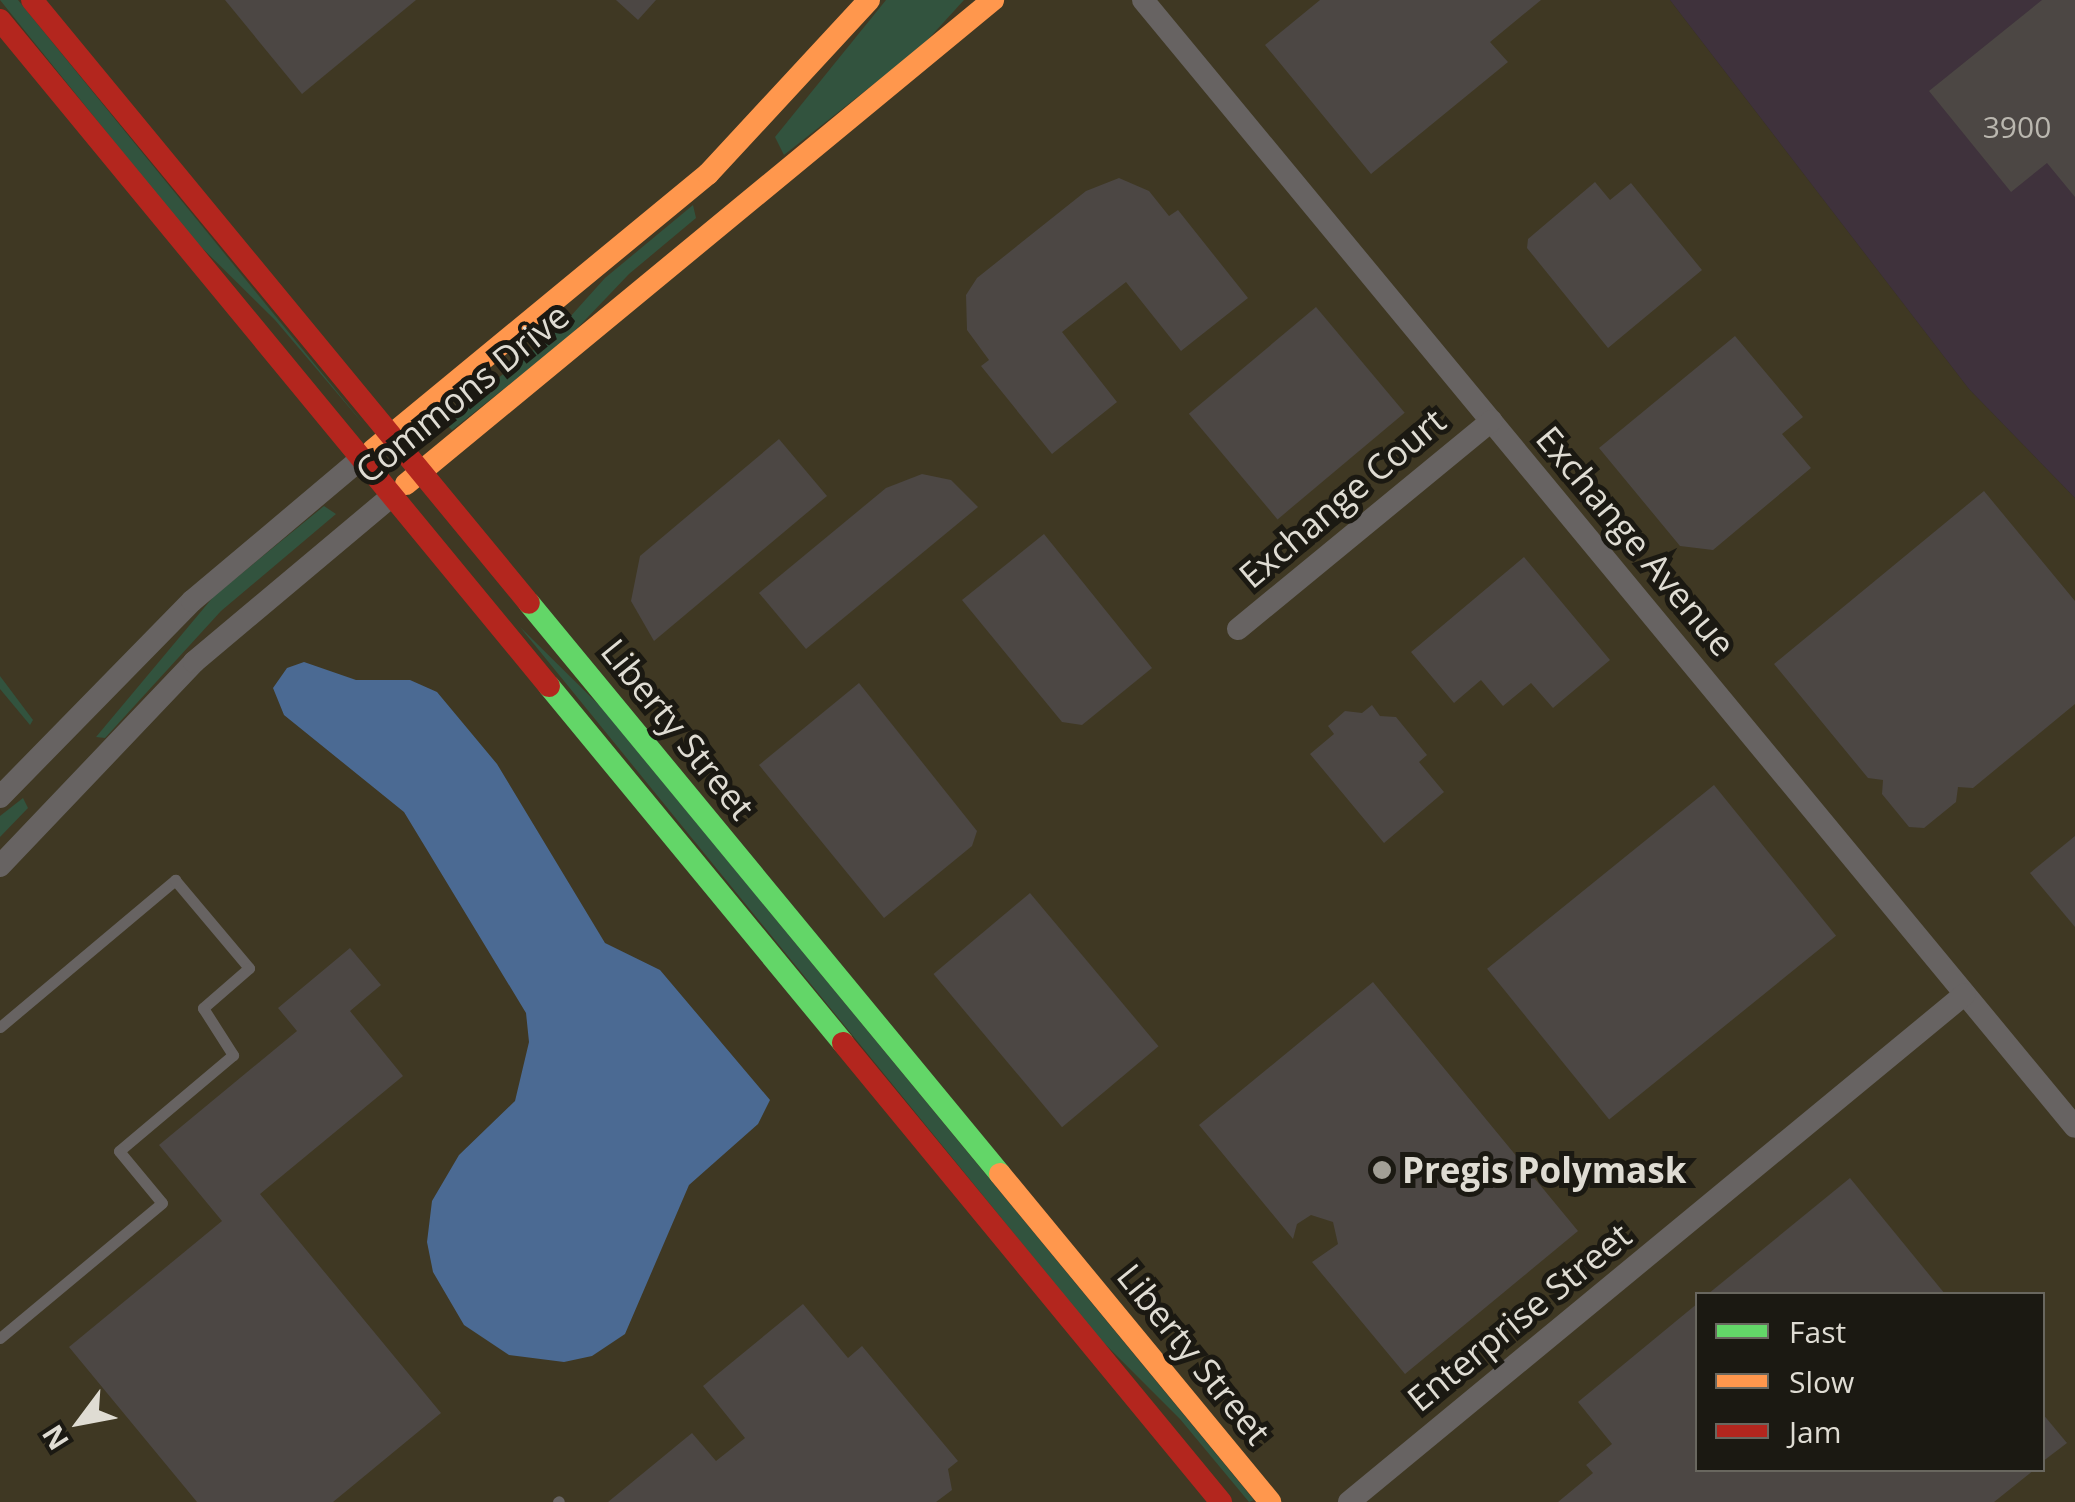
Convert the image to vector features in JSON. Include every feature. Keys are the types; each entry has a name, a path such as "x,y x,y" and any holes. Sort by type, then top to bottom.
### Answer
{"street":[{"name":"Liberty Street","path":"32,0 1270,1502"},
{"name":"Commons Drive","path":"0,796 192,601 708,174 869,0"},
{"name":"Commons Drive","path":"0,866 246,614 992,0"},
{"name":"Exchange Avenue","path":"1143,0 2075,1127"},
{"name":"Liberty Street","path":"0,20 1221,1502"},
{"name":"Exchange Court","path":"1238,629 1491,421"},
{"name":"Enterprise Street","path":"1349,1502 1965,994"}],"lane":[{"path":"0,1027 175,880 249,968 203,1008 234,1055 118,1151 162,1203 0,1338"}],"shaded area":[{"path":"0,0 1670,0 1969,389 2075,498 2075,1502 0,1502"},
{"path":"1670,0 2075,0 2075,498 1969,389"}],"green space":[{"path":"0,0 18,0 365,426 275,320 190,236"},
{"path":"886,0 964,0 922,46 784,155 775,137"},
{"path":"693,205 696,218 629,274 567,339 452,430 449,427 449,418 560,328 605,278"},
{"path":"324,506 336,514 221,611 105,738 96,737 214,596"},
{"path":"520,627 600,706 1254,1500 1249,1502 1180,1419 1099,1338"},
{"path":"0,676 33,720 30,725 0,689"},
{"path":"23,798 28,808 0,837 0,816"}],"water":[{"path":"304,662 356,680 410,680 437,692 497,764 605,943 660,970 770,1100 758,1124 689,1185 625,1334 592,1356 564,1362 509,1355 464,1325 433,1272 427,1242 432,1201 459,1155 515,1101 529,1042 526,1013 404,812 284,715 273,688 287,668"}],"building":[{"path":"225,0 416,0 302,94"},
{"path":"616,0 656,0 638,20"},
{"path":"1320,0 1541,0 1490,42 1508,62 1371,174 1265,45"},
{"path":"2042,0 2075,0 2075,197 2047,163 2011,192 1929,91"},
{"path":"1119,178 1149,191 1169,216 1178,210 1248,298 1181,351 1126,282 1062,332 1117,402 1052,454 981,366 989,360 967,330 966,295 977,278 1086,191"},
{"path":"1595,182 1610,200 1631,183 1702,270 1608,348 1527,248 1528,239"},
{"path":"1316,307 1405,413 1278,519 1189,414"},
{"path":"1735,336 1803,417 1782,434 1811,468 1713,550 1680,546 1599,448"},
{"path":"779,439 827,496 654,641 631,601 640,556"},
{"path":"922,474 951,480 978,507 806,649 759,593 886,488"},
{"path":"1984,491 2075,601 2075,704 1973,788 1958,787 1956,802 1924,828 1909,827 1882,794 1883,780 1868,778 1774,664"},
{"path":"1044,534 1152,668 1082,725 1062,722 962,600"},
{"path":"1524,557 1610,660 1553,708 1531,683 1503,706 1481,680 1454,703 1411,652"},
{"path":"859,683 977,831 972,846 884,918 759,765"},
{"path":"1372,705 1380,716 1396,717 1427,755 1419,762 1444,792 1384,843 1310,754 1334,734 1328,726 1345,711 1362,713"},
{"path":"1714,785 1836,936 1609,1120 1487,969"},
{"path":"2075,836 2075,927 2030,873"},
{"path":"1030,893 1159,1046 1062,1127 933,974"},
{"path":"350,948 381,985 350,1011 403,1076 260,1194 441,1413 333,1502 197,1502 69,1347 222,1221 159,1145 297,1031 278,1008"},
{"name":"Pregis Polymask","path":"1373,982 1578,1231 1405,1374 1312,1262 1338,1244 1333,1222 1311,1215 1297,1224 1293,1239 1199,1125"},
{"path":"1850,1178 1943,1292 1710,1292"},
{"path":"803,1304 848,1358 862,1346 958,1461 948,1469 952,1490 936,1502 608,1502 692,1433 716,1461 745,1438 703,1386"},
{"path":"1695,1305 1695,1472 2032,1472 1994,1502 1558,1502 1593,1473 1586,1465 1612,1444 1578,1402"},
{"path":"2045,1417 2067,1443 2045,1460"}],"traffic: fast":[{"path":"529,603 1000,1174"},
{"path":"549,686 843,1043"}],"traffic: slow":[{"path":"373,450 708,174 869,0"},
{"path":"406,484 993,0"},
{"path":"1000,1174 1270,1502"}],"traffic: jam":[{"path":"32,0 529,603"},
{"path":"0,20 549,686"},
{"path":"843,1043 1221,1502"}],"place":[{"name":"Pregis Polymask","path":"1382,1170"}]}
